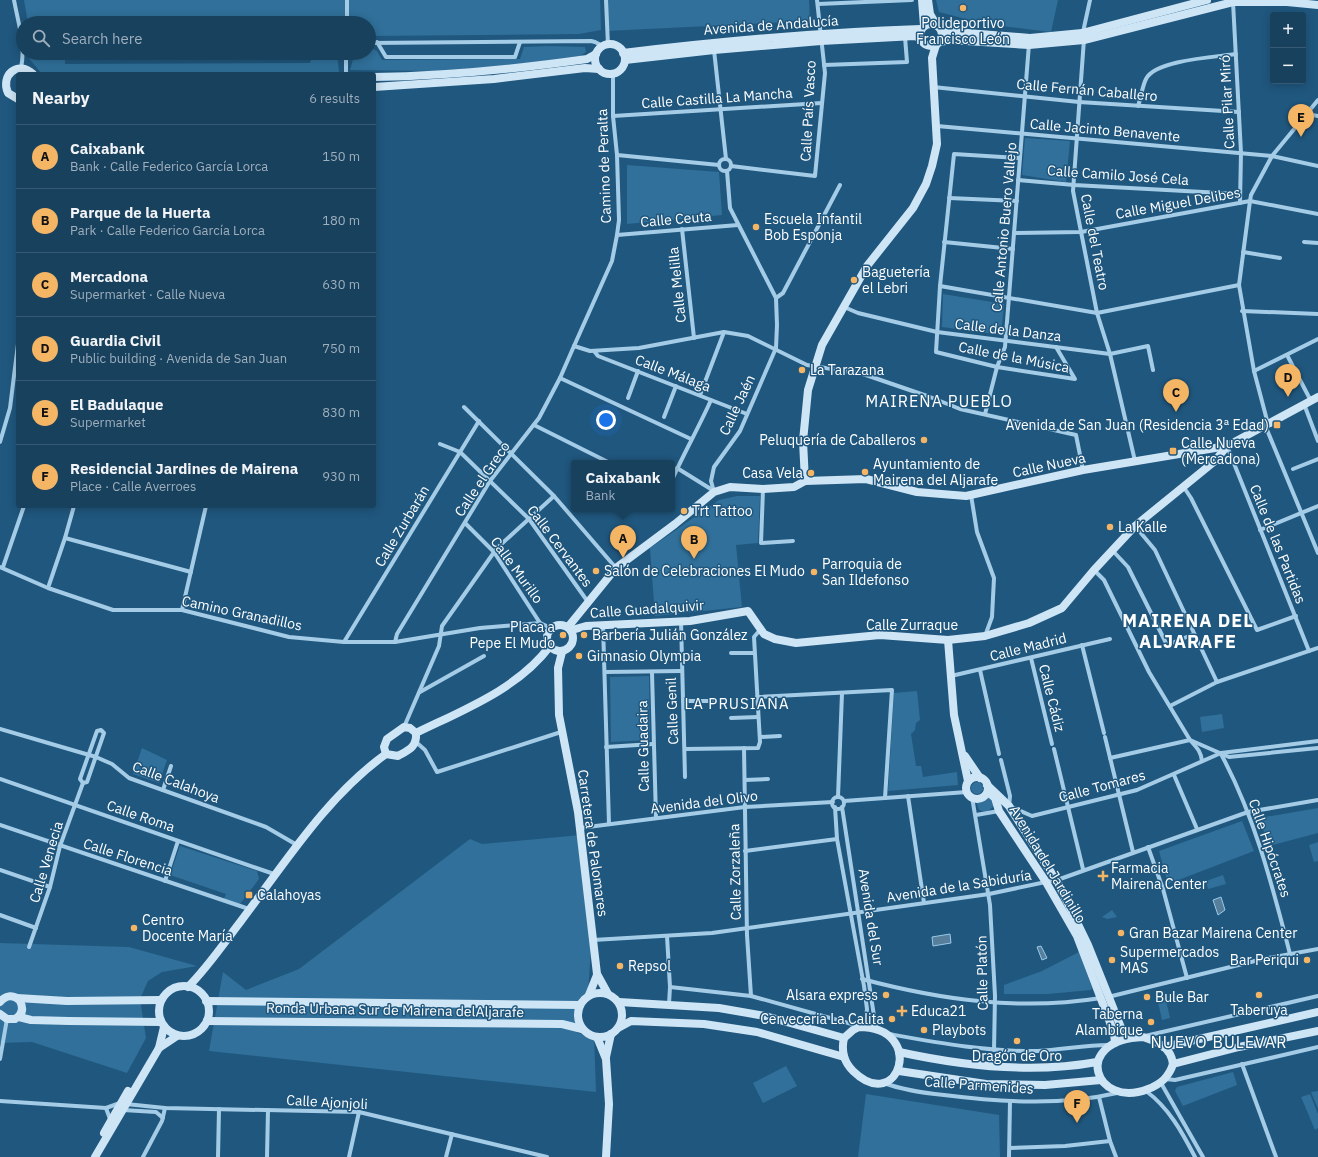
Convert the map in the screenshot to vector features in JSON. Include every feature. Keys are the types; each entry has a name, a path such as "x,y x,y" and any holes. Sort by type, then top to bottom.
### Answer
{"street":[{"path":"14,0 17,16"},
{"path":"347,0 347,16"},
{"path":"376,77 425,77 506,70 587,59 596,54 605,45 606,0"},
{"path":"922,0 923,27 921,39 934,44 950,40 1029,41 1083,37 1233,1 1287,2 1318,5"},
{"path":"805,481 803,442 808,390 822,345 868,266 913,208 926,184 937,144 932,58 934,44 943,35 930,14 928,0"},
{"name":"Calle del Teatro","path":"1090,0 1083,37 1073,191 1097,313 1110,354 1135,461"},
{"path":"1083,37 1207,0"},
{"path":"817,2 912,1"},
{"name":"Calle Pilar Miró","path":"1233,1 1242,153 1240,203"},
{"name":"Calle País Vasco","path":"731,166 815,176 824,65 817,2"},
{"path":"923,27 931,23 939,27 1029,41"},
{"name":"Avenida de Andalucía","path":"624,56 714,50 821,37 923,27"},
{"name":"Avenida de Andalucía","path":"624,56 720,41 821,37 915,36 921,39"},
{"path":"824,65 907,62 905,37"},
{"name":"Calle Antonio Buero Vallejo","path":"985,414 997,367 1005,348 1006,340 1029,41"},
{"path":"377,42 386,57 515,57 520,42"},
{"path":"376,87 494,79 585,68 599,69 608,74 613,74 622,69 624,56 617,46 605,45 596,42 377,42"},
{"path":"714,50 726,159 730,162 731,166 726,171"},
{"path":"596,54 595,62 599,69"},
{"path":"1138,106 1146,78 1156,70 1176,63 1236,54"},
{"path":"21,68 23,60"},
{"path":"346,60 346,72"},
{"path":"16,98 12,97 3,88 3,77 10,71 21,68 30,72"},
{"name":"Camino de Peralta","path":"574,346 612,261 617,235 617,155 613,116 613,74"},
{"name":"Calle Fernán Caballero","path":"933,87 1025,95 1079,102 1239,112"},
{"path":"1318,100 1272,156 1251,195 1239,285 1242,310 1254,371 1267,425 1318,553"},
{"name":"Calle Castilla La Mancha","path":"613,116 822,103"},
{"path":"1307,114 1318,116"},
{"name":"Calle Jacinto Benavente","path":"937,126 1272,156 1318,166"},
{"path":"937,332 944,242 954,154 1020,158"},
{"path":"617,155 719,165"},
{"path":"719,165 722,160 726,159"},
{"path":"719,165 722,170 726,171"},
{"path":"726,171 730,208 776,298 776,348"},
{"name":"Calle Camilo José Cela","path":"1018,180 1074,185 1240,194"},
{"path":"776,298 783,293 840,185"},
{"path":"949,198 1017,201"},
{"path":"1250,201 1318,214"},
{"name":"Calle Miguel Delibes","path":"1014,233 1081,232 1250,201"},
{"name":"Calle Ceuta","path":"617,235 738,225"},
{"name":"Calle Melilla","path":"682,229 694,338"},
{"path":"944,242 1013,249"},
{"path":"1304,242 1318,243"},
{"path":"1243,252 1280,258"},
{"path":"940,286 1097,313 1239,285"},
{"name":"Calle de la Danza","path":"844,307 858,313 937,332 1110,354 1148,346 1153,370"},
{"path":"1242,310 1318,314"},
{"path":"700,395 724,332"},
{"path":"574,346 594,351 639,348 724,332 748,336 776,348 807,365 863,374 930,396 960,409 1076,435 1083,470"},
{"name":"Calle de la Música","path":"937,332 936,352 997,367 1075,379 1056,347"},
{"path":"1254,371 1318,339"},
{"name":"Calle el Greco","path":"395,642 397,634 490,481 534,425 560,378 574,346"},
{"name":"Calle Jaén","path":"714,492 711,481 714,467 740,431 776,348"},
{"name":"Calle Málaga","path":"594,351 598,356 747,414"},
{"path":"1287,355 1311,401 1318,441"},
{"path":"0,442 10,408 16,360"},
{"path":"628,398 638,371"},
{"path":"560,378 691,439"},
{"path":"664,417 676,386"},
{"path":"675,474 711,400"},
{"path":"1202,761 1201,754 1190,740 1149,672 1104,580 1094,570 1135,526 1218,457 1227,446 1311,401"},
{"path":"464,407 554,496 616,568"},
{"name":"Calle Zurbarán","path":"344,642 479,421"},
{"path":"534,425 604,460"},
{"name":"Calle Cervantes","path":"440,444 460,452 530,519 588,602"},
{"name":"Calle Nueva","path":"714,492 730,487 763,489 794,487 805,481 866,479 918,492 971,495 1083,470 1227,446"},
{"name":"Calle de las Partidas","path":"1227,446 1309,651"},
{"path":"1211,449 1218,457"},
{"path":"1293,469 1318,459"},
{"path":"570,628 588,602 616,568 675,524 714,492 678,468"},
{"path":"1183,486 1191,498 1257,630 1296,616"},
{"path":"763,489 761,543 793,541"},
{"path":"971,495 977,532 994,578 992,617 985,636"},
{"path":"554,496 494,552 442,626 439,646 408,718 410,729 416,742 425,750 437,772 562,732"},
{"path":"1260,530 1318,506"},
{"path":"1,567 23,508"},
{"path":"49,585 73,508"},
{"path":"182,610 206,508"},
{"name":"Calle Murillo","path":"465,523 494,552 540,623 551,628"},
{"path":"1135,526 1155,550 1217,682"},
{"path":"65,538 191,572"},
{"path":"1112,550 1128,567 1167,645 1194,634"},
{"name":"Camino Granadillos","path":"1,567 48,588 114,610 182,610 289,636 344,642 395,642 480,628 540,623"},
{"name":"Calle Zurraque","path":"760,630 764,634 775,639 796,643 880,635 948,640 985,636 1028,623 1062,608 1094,570"},
{"name":"Calle Guadalquivir","path":"570,628 681,621 748,612 760,630"},
{"name":"Calle Genil","path":"681,621 685,777"},
{"path":"560,625 570,628 574,637 570,647 562,652 551,648 547,635 551,628 560,625"},
{"path":"603,625 609,824"},
{"path":"685,750 758,748 760,737 754,637 760,630"},
{"path":"948,640 954,715 970,795"},
{"name":"Calle Madrid","path":"951,676 1110,640"},
{"path":"1082,646 1133,852"},
{"path":"386,754 384,747 386,739 487,698 522,675 551,648"},
{"name":"Carretera de Palomares","path":"551,648 558,668"},
{"path":"1170,706 1217,682 1318,648"},
{"name":"Carretera de Palomares","path":"562,652 558,668 559,715 578,812 597,975 608,994"},
{"path":"731,653 754,653"},
{"path":"419,692 484,656"},
{"name":"Calle Cádiz","path":"1031,658 1052,744"},
{"path":"980,670 999,754"},
{"path":"605,672 652,673 682,671"},
{"name":"Calle Guadaira","path":"652,673 656,818"},
{"path":"757,696 892,690 885,798"},
{"path":"833,802 838,797 842,693"},
{"path":"683,701 712,701"},
{"path":"731,718 758,717"},
{"name":"Calle Calahoya","path":"0,729 96,757 112,764 129,778 266,827 297,845"},
{"name":"Calle Venecia","path":"29,947 50,887 60,846 83,783 87,782 104,734 101,730 97,731 88,755 80,779 83,783"},
{"path":"760,737 780,736"},
{"path":"1110,758 1190,740 1229,758 1318,748"},
{"path":"1221,753 1318,741"},
{"path":"188,987 202,972 297,845 342,794 372,764 386,754 398,756 413,747 416,742"},
{"path":"606,747 653,744"},
{"name":"Calle Zorzaleña","path":"744,748 745,851 751,996"},
{"name":"Calle Cádiz","path":"1054,749 1083,869"},
{"path":"838,797 844,801 908,796 970,795 979,798 987,788 962,750"},
{"name":"Calle Tomares","path":"1009,806 1032,816 1120,796 1174,775 1221,753"},
{"name":"Calle Hipócrates","path":"1221,753 1248,812 1277,901 1290,954"},
{"path":"1001,760 1010,796 1009,806"},
{"path":"163,790 171,766"},
{"path":"1174,775 1197,829"},
{"path":"968,781 976,777 980,778"},
{"name":"Calle Roma","path":"0,779 274,874"},
{"path":"745,780 768,779"},
{"name":"Avenida del Jardinillo","path":"987,788 1009,806 1056,880 1088,945 1105,998 1114,1033 1113,1044"},
{"name":"Avenida del Jardinillo","path":"987,788 995,798 1000,811 1046,882 1076,936 1105,998 1122,1030 1130,1038"},
{"name":"Calle Platón","path":"970,795 976,815 989,894 993,939 994,1050"},
{"path":"908,796 924,903"},
{"name":"Avenida de la Sabiduría","path":"593,940 667,936 748,929 989,894 1056,880 1083,869 1248,812 1318,800"},
{"path":"835,808 842,807 844,801"},
{"name":"Avenida del Olivo","path":"579,828 745,807 833,802"},
{"name":"Avenida del Sur","path":"833,802 835,808 837,839 867,1009 862,1028"},
{"name":"Avenida del Sur","path":"842,807 869,981 880,1031"},
{"path":"976,815 1000,811"},
{"name":"Calle Florencia","path":"0,825 249,910"},
{"path":"745,851 837,839"},
{"path":"165,881 178,841"},
{"path":"1148,847 1163,889 1187,978"},
{"path":"0,870 50,887"},
{"path":"0,915 36,928"},
{"path":"667,936 670,987 669,1004"},
{"path":"862,979 938,996 994,1004 1049,1004 1105,998 1263,959 1318,949"},
{"path":"199,991 202,972"},
{"name":"Carretera de Palomares","path":"589,995 597,975"},
{"path":"96,1156 123,1106 159,1048 177,1036 195,1034 202,1029 207,1021 208,1008 206,1001 199,991 188,987 172,989 161,1000 159,1007 162,1025 159,1048"},
{"path":"670,987 751,996 831,1017 862,1028 972,1049 1037,1051 1113,1044 1130,1038 1143,1037 1163,1031 1318,996"},
{"path":"582,1029 578,1021 577,1013 580,1005 589,995 595,993 608,994 619,1002 719,1008 765,1016 844,1038"},
{"path":"2,998 68,1001 161,1000"},
{"path":"17,998 22,1005 21,1014 18,1017"},
{"name":"Ronda Urbana Sur de Mairena delAljarafe","path":"206,1001 580,1005"},
{"path":"618,1028 622,1015 619,1002"},
{"path":"1164,1047 1318,1012"},
{"path":"0,1059 2,1017 69,1022 162,1025 177,1036"},
{"name":"Ronda Urbana Sur de Mairena delAljarafe","path":"207,1021 562,1024 582,1029 597,1037"},
{"path":"606,1057 612,1034 618,1028 631,1022 704,1024 764,1034 844,1057"},
{"path":"862,1028 853,1030 844,1038 842,1045 847,1065 861,1078 877,1083 884,1083 890,1081 899,1071 901,1058 892,1040 880,1031"},
{"path":"1173,1064 1239,1047 1318,1031"},
{"path":"606,1157 610,1104 606,1057 597,1037 612,1034"},
{"path":"1143,1037 1164,1047 1172,1058 1173,1064 1163,1081"},
{"path":"1113,1044 1100,1055 1097,1062 1097,1073 1101,1080 1121,1092 1145,1090 1163,1081 1175,1080 1318,1047"},
{"path":"899,1052 947,1062 988,1066 1035,1067 1097,1062"},
{"path":"1242,1064 1276,1157"},
{"path":"899,1071 986,1084 1045,1084 1101,1080"},
{"path":"1163,1081 1203,1157"},
{"name":"Calle Parmenides","path":"884,1083 900,1088 935,1094 1010,1101 1100,1097 1121,1092"},
{"path":"1145,1090 1157,1099 1171,1116 1194,1157"},
{"path":"1100,1097 1110,1141 1116,1157"},
{"path":"1010,1101 1010,1157"},
{"name":"Calle Ajonjoli","path":"0,1102 106,1108 123,1106 359,1112 547,1157"},
{"path":"96,1156 110,1119 123,1106"},
{"name":"Calle Ajonjoli","path":"123,1106 156,1112 162,1118"},
{"path":"106,1108 110,1119"},
{"path":"143,1157 162,1118 165,1108"},
{"path":"218,1157 219,1109"},
{"path":"267,1157 268,1110"},
{"path":"350,1157 359,1112"},
{"path":"446,1157 452,1134"},
{"path":"1010,1148 1065,1146 1110,1141"}],"shaded area":[{"path":"24,0 600,0 601,30 579,34 376,36 376,16 27,16"},
{"path":"606,0 809,0 810,21 607,31"},
{"path":"936,0 1058,0 1051,32 985,24 939,12"},
{"path":"524,47 585,47 586,52 580,56 512,65 434,71 350,70 353,60 376,60 376,50 382,60 520,59"},
{"path":"30,60 65,60 65,64 310,63 311,60 338,60 339,72 40,72"},
{"path":"1025,138 1070,141 1066,182 1022,175"},
{"path":"627,165 719,172 722,215 627,224"},
{"path":"943,294 1004,304 1001,335 942,327"},
{"path":"737,496 760,496 758,543 736,545 742,607 655,616 650,548 719,500"},
{"path":"649,676 650,740 611,742 610,677"},
{"path":"917,691 920,720 916,723 915,730 911,734 916,766 921,766 923,777 957,772 958,785 888,791 894,693"},
{"path":"1222,714 1224,728 1202,732 1200,717"},
{"path":"142,748 167,760 159,783 133,774"},
{"path":"979,782 982,783 982,793 975,794 972,793 971,786 972,783"},
{"path":"989,796 994,805 988,811 979,810 976,801 985,800"},
{"path":"1318,808 1318,833 1269,846 1259,818"},
{"path":"1242,821 1254,851 1168,884 1159,851"},
{"path":"581,835 592,933 588,993 577,1033 594,1035 596,1092 209,1051 223,972 246,990 299,969 470,839 482,844"},
{"path":"1318,842 1318,861 1314,862 1309,845"},
{"path":"180,846 257,871 259,879 240,904 224,899 226,894 170,875"},
{"path":"1223,875 1226,884 1208,889 1206,881"},
{"path":"1221,897 1225,910 1218,915 1213,900"},
{"path":"1112,910 1117,917 1107,919 1102,917"},
{"path":"950,934 951,943 933,946 932,937"},
{"path":"0,943 129,947 197,966 162,972 148,981 140,999 146,1038 127,1073 32,1042 0,1043"},
{"path":"1041,946 1047,958 1042,960 1037,947"},
{"path":"1079,952 1092,988 1091,990 1048,994 1004,994 1004,985 1042,971"},
{"path":"1166,1000 1170,1018 1162,1020 1158,1002"},
{"path":"786,1066 797,1086 763,1103 753,1083"},
{"path":"1233,1072 1237,1085 1183,1106 1175,1091 1177,1087"},
{"path":"1318,1091 1318,1109 1311,1092"},
{"path":"866,1094 999,1115 1000,1157 858,1157"},
{"path":"1310,1094 1318,1114 1318,1128 1315,1130 1301,1097"}],"place":[{"name":"Polideportivo Francisco León","path":"963,8"},
{"name":"El Badulaque","path":"1301,137"},
{"name":"Escuela Infantil Bob Esponja","path":"756,227"},
{"name":"Baguetería el Lebri","path":"854,280"},
{"name":"La Tarazana","path":"802,370"},
{"name":"Guardia Civil","path":"1288,397"},
{"name":"Mercadona","path":"1176,412"},
{"name":"Avenida de San Juan (Residencia 3ª Edad)","path":"1277,425"},
{"name":"Peluquería de Caballeros","path":"924,440"},
{"name":"Calle Nueva (Mercadona)","path":"1173,451"},
{"name":"Ayuntamiento de Mairena del Aljarafe","path":"865,472"},
{"name":"Casa Vela","path":"811,473"},
{"name":"Trt Tattoo","path":"684,511"},
{"name":"La Kalle","path":"1110,527"},
{"name":"Caixabank","path":"623,558"},
{"name":"Parque de la Huerta","path":"694,559"},
{"name":"Salón de Celebraciones El Mudo","path":"596,571"},
{"name":"Parroquia de San Ildefonso","path":"814,572"},
{"name":"Placa a Pepe El Mudo","path":"563,635"},
{"name":"Barbería Julián González","path":"584,635"},
{"name":"Gimnasio Olympia","path":"579,656"},
{"name":"Farmacia Mairena Center","path":"1103,876"},
{"name":"Calahoyas","path":"249,895"},
{"name":"Centro Docente María","path":"134,928"},
{"name":"Gran Bazar Mairena Center","path":"1121,933"},
{"name":"Supermercados MAS","path":"1112,960"},
{"name":"Bar Periqui","path":"1307,960"},
{"name":"Repsol","path":"620,966"},
{"name":"Alsara express","path":"886,995"},
{"name":"Taberuya","path":"1259,995"},
{"name":"Bule Bar","path":"1147,997"},
{"name":"Educa21","path":"902,1011"},
{"name":"Cerveceria La Calita","path":"892,1019"},
{"name":"Taberna Alambique","path":"1151,1022"},
{"name":"Playbots","path":"924,1030"},
{"name":"Dragón de Oro","path":"1017,1041"},
{"name":"Residencial Jardines de Mairena","path":"1077,1123"}],"district":[{"name":"MAIRENA PUEBLO","path":"939,401"},
{"name":"MAIRENA DEL ALJARAFE","path":"1188,630"},
{"name":"LA PRUSIANA","path":"737,703"},
{"name":"NUEVO BULEVAR","path":"1219,1042"}]}
